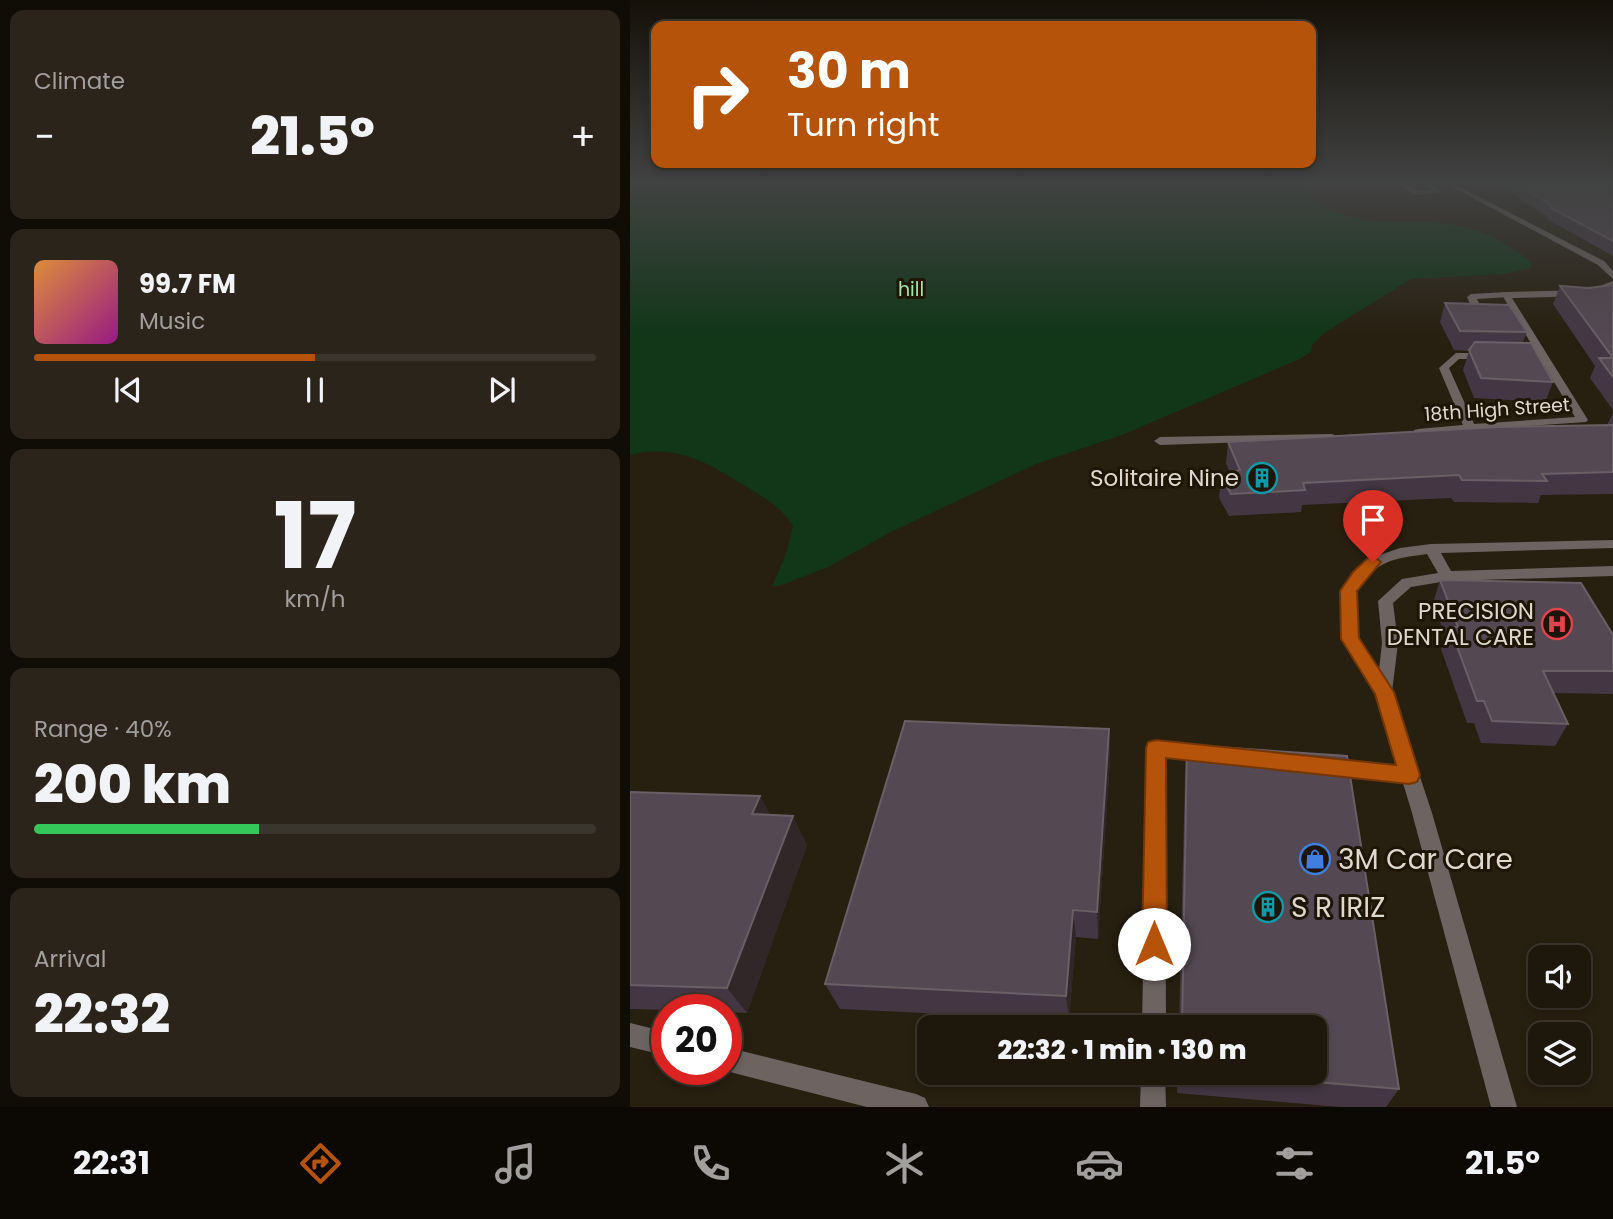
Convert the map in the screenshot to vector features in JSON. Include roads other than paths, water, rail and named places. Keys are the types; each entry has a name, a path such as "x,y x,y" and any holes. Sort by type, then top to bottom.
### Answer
{"street":[{"path":"1546,235 1601,263 1613,276"},
{"path":"1482,319 1471,297 1590,293 1613,284"},
{"name":"18th High Street","path":"1404,434 1582,420 1537,357 1506,295"},
{"path":"1470,428 1444,368 1456,356 1493,356"},
{"path":"1160,441 1350,437"},
{"path":"1504,1107 1422,813 1384,692 1350,639 1349,591 1373,562 1400,554 1431,549 1613,544"},
{"path":"1431,549 1447,576"},
{"path":"1384,692 1390,643 1385,601 1406,583 1447,576 1613,571"},
{"path":"1154,1015 1156,748 1222,755"},
{"path":"1314,765 1409,775"},
{"path":"630,1035 651,1040"},
{"path":"742,1063 916,1107"},
{"path":"1153,1085 1153,1107"}],"place":[{"name":"Solitaire Nine","path":"1262,478"},
{"name":"PRECISION DENTAL CARE","path":"1557,624"},
{"name":"3M Car Care","path":"1315,859"},
{"name":"S R IRIZ","path":"1268,907"}],"park label":[{"name":"hill","path":"911,289"}]}
